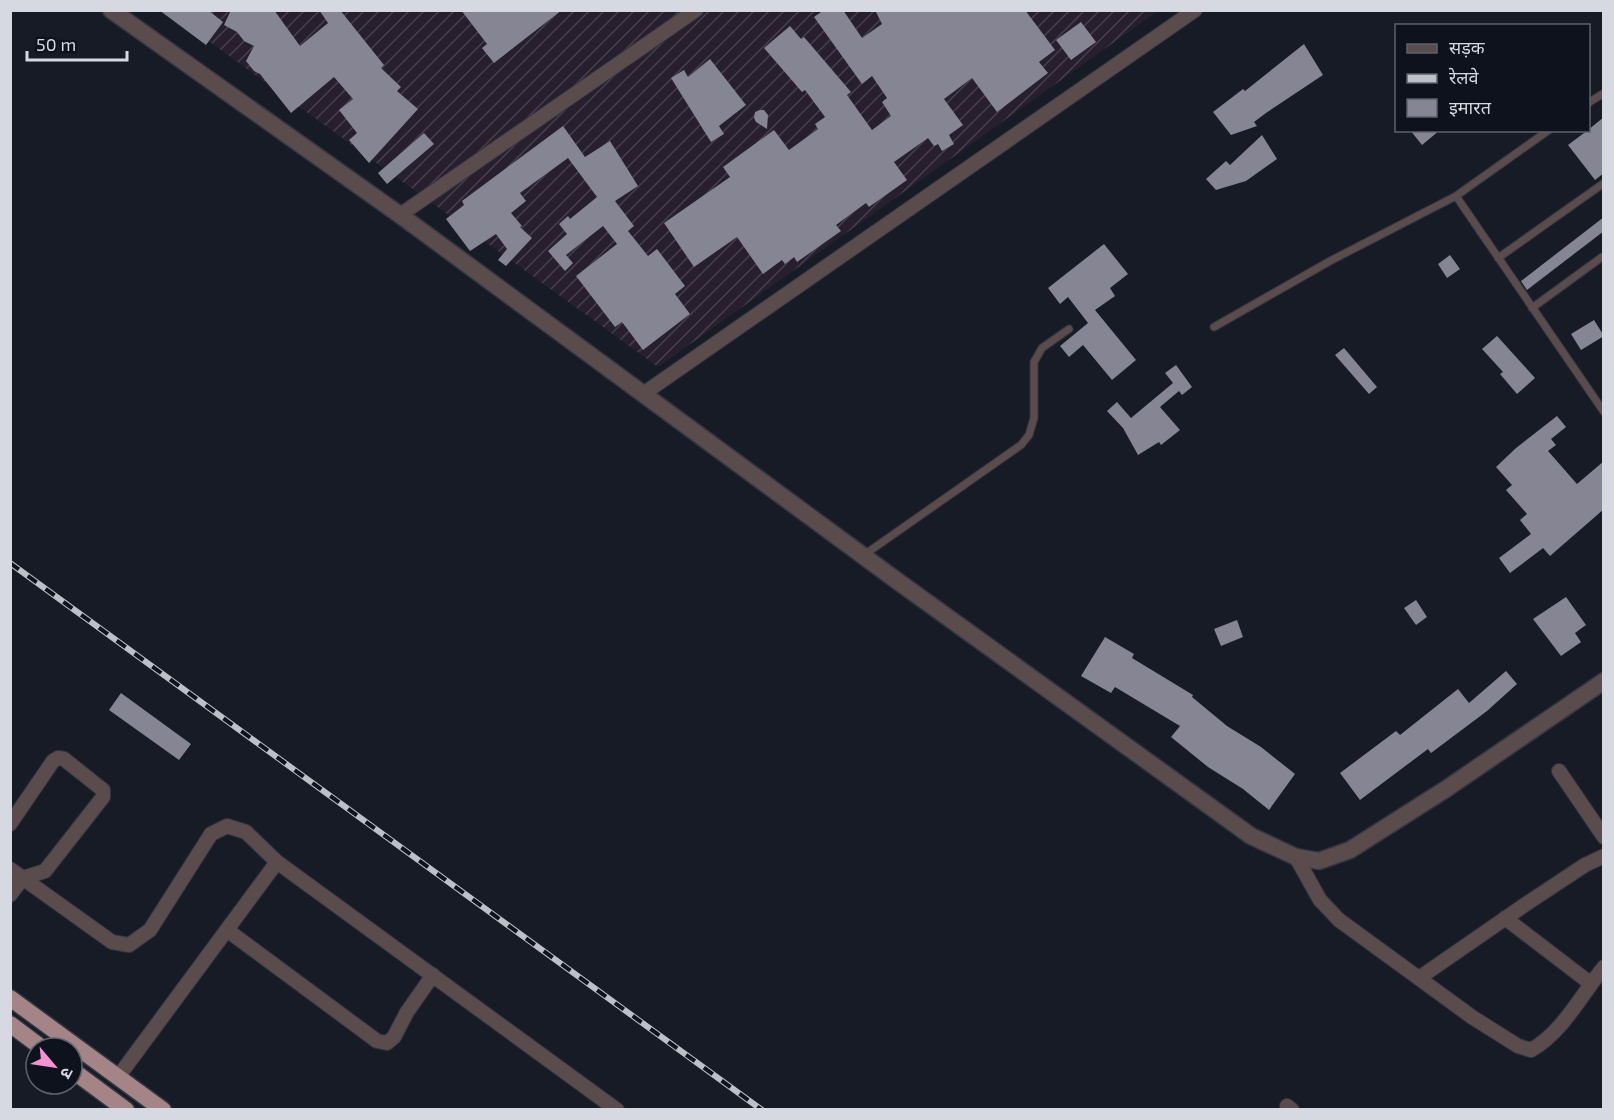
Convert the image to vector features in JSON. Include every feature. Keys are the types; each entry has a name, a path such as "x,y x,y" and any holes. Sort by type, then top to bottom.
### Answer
{"highway":[{"path":"10,998 163,1110"},
{"path":"10,1024 26,1036"},
{"path":"84,1079 126,1110"}],"street":[{"path":"400,215 696,10"},
{"path":"643,394 1195,10"},
{"path":"122,13 862,556 1251,836 1296,857 1319,861 1350,850 1446,789 1596,689 1604,681"},
{"path":"10,824 53,761 58,758 64,759 103,790 103,797 45,871 23,878 10,895"},
{"path":"1559,771 1604,837"},
{"path":"10,869 112,942 129,945 150,930 212,834 227,826 246,832 278,862 617,1110"},
{"path":"1419,978 1585,865 1604,856"},
{"path":"1296,857 1320,900 1339,920 1472,1017 1518,1046 1531,1050 1556,1030 1604,967"},
{"path":"118,1077 278,862"},
{"path":"1505,918 1590,983"},
{"path":"227,930 377,1041 387,1043 394,1037 407,1012 433,975"}],"lane":[{"path":"1590,102 1604,93"},
{"path":"1214,327 1330,261 1456,196 1546,132"},
{"path":"1498,258 1604,183"},
{"path":"1456,196 1604,411"},
{"path":"1532,308 1602,257"},
{"path":"862,556 1021,446 1029,435 1034,418 1034,362 1042,348 1069,329"}],"shaded area":[{"path":"167,11 1158,11 658,367"}],"building":[{"path":"159,10 208,10 223,22 206,45"},
{"path":"231,10 274,10 300,46 328,23 319,10 340,10 384,65 381,68 401,87 397,91 418,109 369,163 349,140 357,133 339,110 353,99 334,77 291,113 260,74 254,71 246,61 254,46 224,25"},
{"path":"461,10 562,10 494,63 482,48 487,44"},
{"path":"824,10 843,10 862,38 882,24 875,10 1025,10 1055,50 1039,62 1048,73 997,112 972,78 944,99 963,125 949,135 954,144 942,151 938,144 934,146 928,138 894,162 907,180 869,207 866,203 836,225 841,231 797,262 794,257 785,264 782,260 763,274 737,237 694,267 664,223 730,177 723,167 774,130 789,150 818,129 815,124 825,117 805,90 802,92 764,48 790,26 801,39 804,37 851,92 847,95 872,130 891,116 882,102 887,98 872,76 862,84 814,17"},
{"path":"1081,22 1096,42 1071,60 1056,40"},
{"path":"1304,44 1323,75 1254,122 1257,126 1231,135 1213,112 1243,89 1245,91"},
{"path":"710,59 746,105 719,126 724,134 711,142 671,78 684,70 688,77"},
{"path":"764,110 768,115 767,129 754,118 755,112"},
{"path":"1604,117 1604,173 1595,180 1568,145 1585,132 1590,132 1590,128"},
{"path":"563,126 585,157 610,141 638,186 615,201 634,226 628,231 648,256 657,249 685,286 675,294 690,314 643,350 622,322 615,327 576,276 617,244 603,226 566,255 573,263 565,271 548,251 567,234 559,224 568,216 570,219 597,197 568,158 520,193 526,201 511,213 522,226 520,227 532,238 506,266 498,260 507,249 496,234 470,251 446,219 464,205 462,201"},
{"path":"1412,132 1438,132 1422,145"},
{"path":"424,133 434,144 387,184 378,173"},
{"path":"1262,135 1277,159 1246,181 1216,190 1206,179 1226,161 1230,165"},
{"path":"1604,217 1604,231 1527,290 1521,281"},
{"path":"1104,244 1128,274 1110,288 1115,296 1095,310 1136,360 1112,380 1083,345 1069,357 1060,346 1088,323 1068,297 1060,304 1048,288"},
{"path":"1450,255 1460,269 1447,278 1438,264"},
{"path":"1594,320 1604,336 1581,350 1571,334"},
{"path":"1497,336 1535,378 1517,394 1500,374 1503,372 1482,349"},
{"path":"1344,348 1377,387 1369,394 1335,355"},
{"path":"1176,365 1192,387 1182,395 1179,391 1160,407 1180,430 1161,445 1159,442 1138,455 1123,428 1107,411 1117,402 1131,418 1173,383 1165,373"},
{"path":"1557,416 1566,427 1551,439 1556,445 1548,451 1577,484 1604,461 1604,509 1550,556 1543,548 1510,573 1499,558 1531,534 1520,520 1527,514 1506,490 1512,485 1496,467"},
{"path":"1566,597 1586,625 1575,633 1581,642 1561,656 1533,619"},
{"path":"1416,600 1427,617 1416,625 1404,608"},
{"path":"1237,620 1243,637 1221,646 1214,629"},
{"path":"1105,637 1134,654 1132,658 1193,695 1192,697 1227,726 1261,747 1295,774 1269,810 1243,789 1208,767 1171,737 1180,726 1115,687 1111,693 1081,676"},
{"path":"1506,671 1517,684 1487,711 1431,753 1428,749 1360,800 1340,773 1396,731 1400,735 1458,689 1469,703"},
{"path":"121,693 191,744 179,760 109,710"}],"railway":[{"path":"10,563 762,1110"}]}
